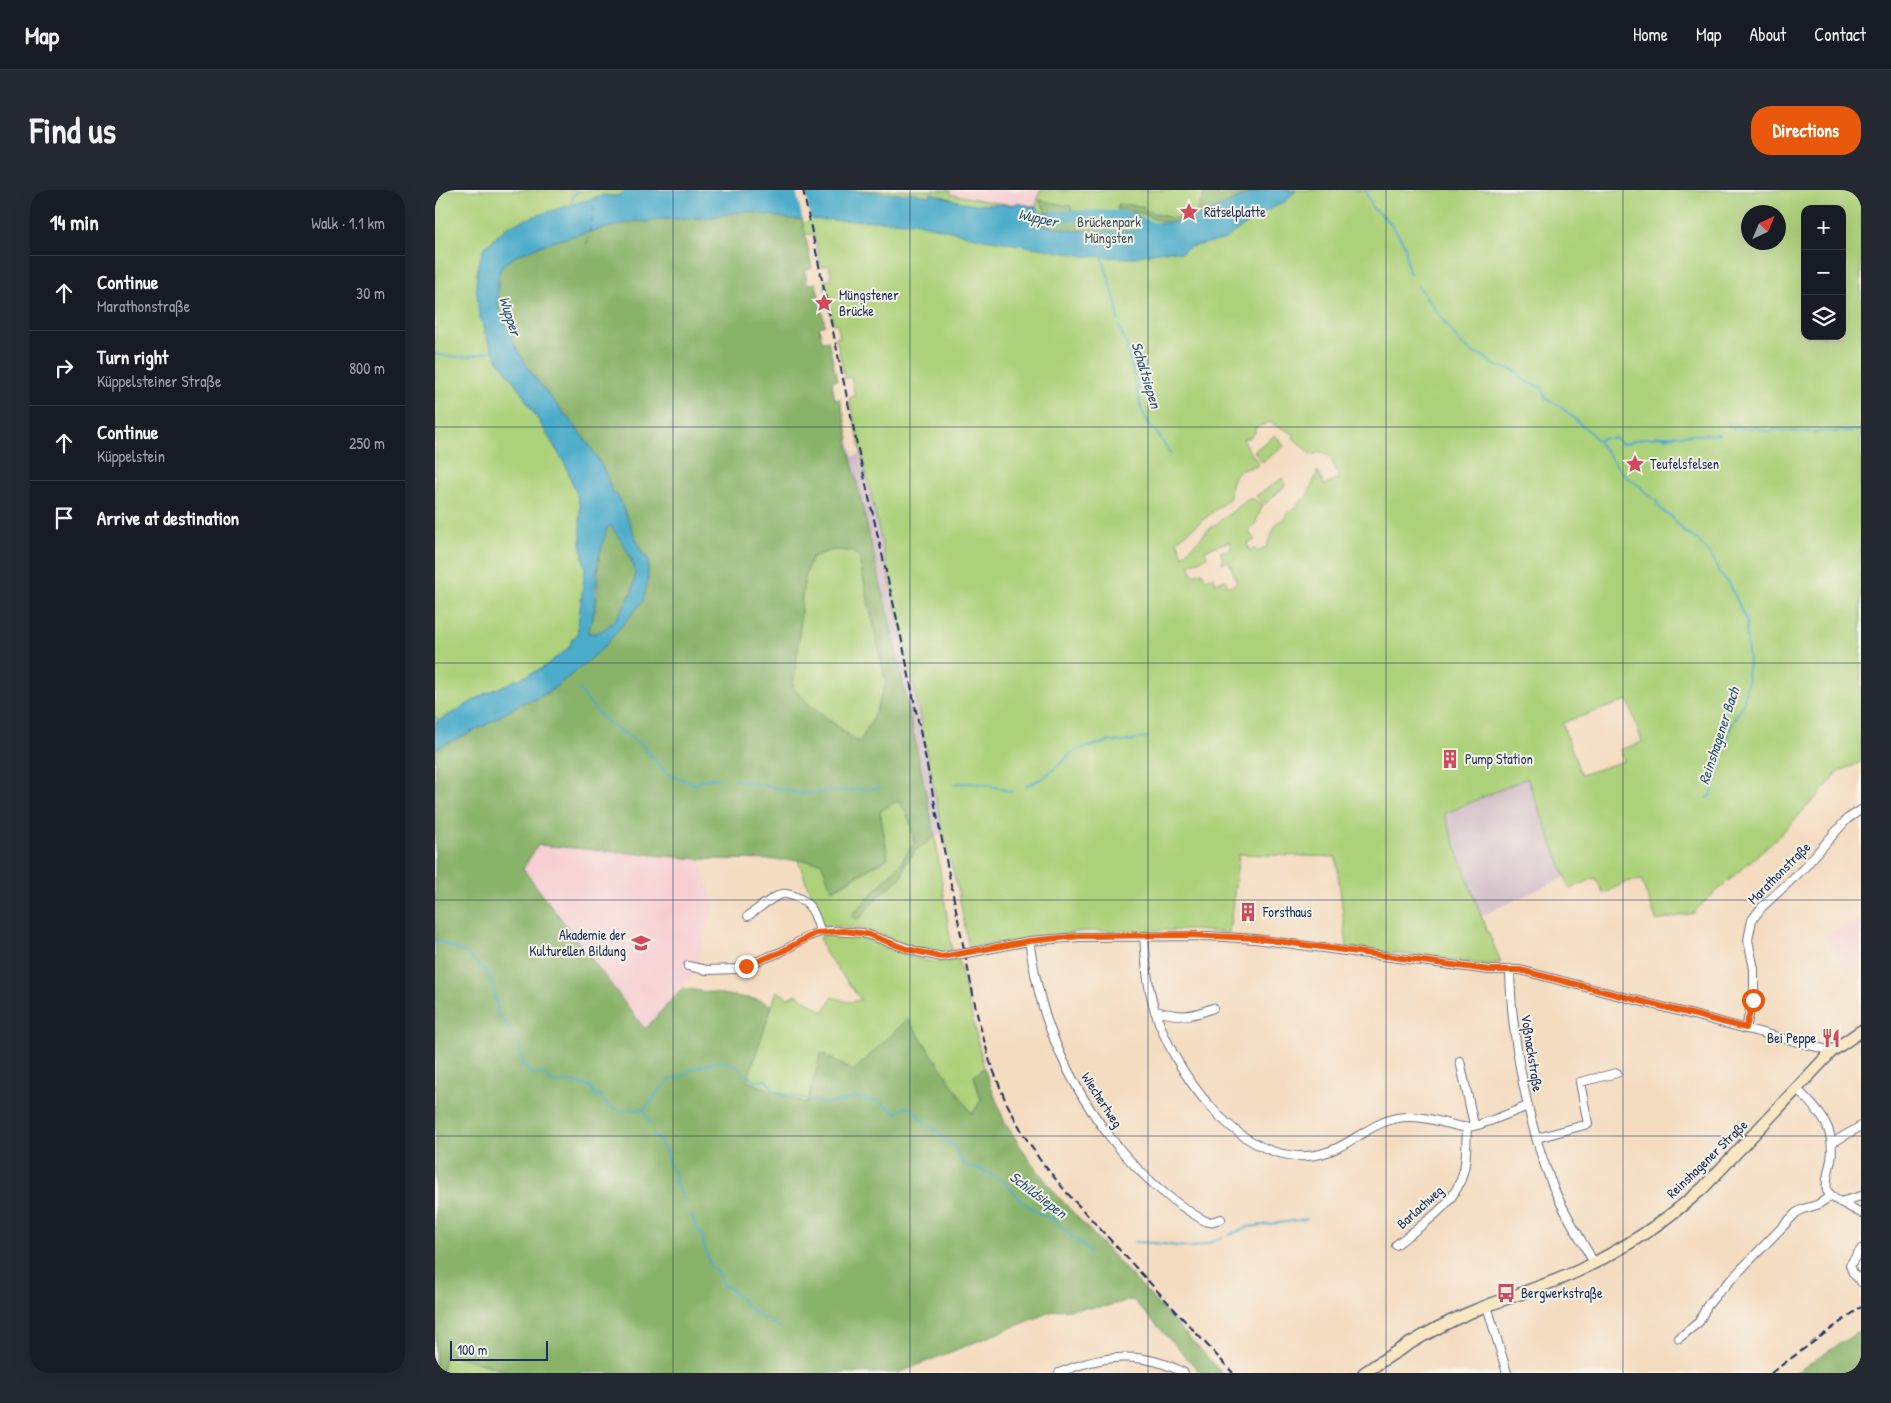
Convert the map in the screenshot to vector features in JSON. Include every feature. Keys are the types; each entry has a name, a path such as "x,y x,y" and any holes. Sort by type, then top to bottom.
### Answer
{"main road":[{"name":"Reinshagener Straße","path":"1363,1373 1415,1340 1463,1316 1560,1279 1594,1263 1633,1241 1685,1204 1716,1174 1832,1051 1861,1031"}],"street":[{"name":"Marathonstraße","path":"1746,1028 1754,991 1754,969 1748,940 1752,920 1762,907 1803,869 1847,819 1861,810"},
{"path":"749,916 775,898 787,894 803,900 809,905 817,918 820,932"},
{"path":"688,966 707,970 737,969 781,952 820,932 850,931 863,933 912,951 936,956 973,952 1029,941 1080,936 1188,935 1255,938 1489,970 1520,970 1832,1051"},
{"path":"1144,936 1147,975 1155,1011 1170,1048 1185,1074 1213,1108 1231,1126 1251,1140 1269,1149 1290,1155 1308,1156 1322,1154 1349,1143 1379,1124 1408,1117 1421,1117 1471,1126 1528,1106"},
{"name":"Wiechertweg","path":"1029,941 1040,995 1055,1041 1070,1074 1097,1118 1129,1158 1175,1200 1205,1221 1221,1219"},
{"name":"Voßnackstraße","path":"1511,969 1512,1004 1517,1038 1528,1106 1537,1138 1554,1190 1594,1263"},
{"path":"1155,1011 1183,1017 1193,1016 1213,1008"},
{"name":"Barlachweg","path":"1396,1245 1440,1210 1453,1196 1464,1171 1471,1126 1460,1061"},
{"path":"1537,1138 1586,1129 1588,1124 1580,1082 1617,1073"},
{"path":"1797,1089 1824,1118 1832,1143 1832,1154 1826,1186 1831,1196 1861,1213"},
{"path":"1832,1143 1861,1126"},
{"path":"1679,1338 1696,1326 1707,1306 1716,1295 1796,1213 1803,1209 1817,1206 1831,1196"},
{"path":"1840,1202 1861,1196"},
{"path":"1861,1249 1850,1265 1853,1273 1861,1282"},
{"path":"1487,1306 1507,1373"},
{"path":"1059,1373 1091,1361 1121,1358 1154,1361 1184,1373"}],"shaded area":[{"path":"950,190 1040,190 1036,206 998,203 949,194"},
{"path":"846,439 849,439 853,456 861,454 893,593 943,834 935,836 894,641"},
{"path":"1527,778 1565,877 1481,916 1444,814"},
{"name":"Akademie der Kulturellen Bildung","path":"538,845 699,859 714,904 694,974 645,1029 523,869"},
{"path":"1861,919 1861,964 1846,972 1825,935"}],"green space":[{"name":"Brückenpark Müngsten","path":"435,190 950,190 950,194 998,203 1036,206 1040,190 1861,190 1861,762 1838,772 1781,834 1694,913 1657,921 1641,880 1626,882 1604,894 1595,878 1570,889 1527,778 1444,814 1481,916 1501,962 1489,965 1347,947 1336,857 1239,854 1229,933 1194,930 1083,931 969,948 958,890 943,834 910,668 849,398 855,396 851,377 845,378 836,338 840,337 837,323 833,324 824,281 832,279 829,265 821,267 814,235 805,234 479,314 487,339 499,362 518,387 565,464 580,507 581,544 585,568 577,635 572,639 569,648 541,669 485,694 435,723","holes":["1269,422 1294,434 1293,438 1310,455 1322,452 1330,457 1339,478 1324,485 1318,471 1308,495 1276,525 1266,547 1257,552 1254,548 1250,551 1247,544 1255,540 1249,532 1256,523 1263,505 1253,499 1249,499 1208,530 1183,556 1177,541 1230,498 1232,481 1239,471 1259,464 1246,446 1243,438 1250,438 1255,433 1255,428","1230,541 1232,548 1220,552 1223,559 1221,560 1222,563 1229,561 1237,583 1228,587 1225,580 1216,583 1214,576 1205,579 1202,572 1193,575 1189,565 1207,557 1205,550","1628,700 1642,742 1620,750 1624,761 1581,775 1562,723"]},
{"path":"1206,190 1215,190 1219,197 1233,190 1256,190 1197,216 1173,221 1159,220 1140,213 1117,209 1118,204 1143,206 1144,210 1172,218 1195,215"},
{"path":"1039,200 1071,206 1075,219 1108,219 1109,231 1069,231 1024,223 1070,220 1069,215 1046,212"},
{"path":"744,211 802,219 812,268 805,270 807,284 816,283 825,325 819,327 822,341 828,340 837,380 832,382 835,400 840,399 849,439 847,440 894,641 935,836 916,850 905,864 902,877 879,896 858,920 851,916 900,864 914,843 907,814 897,801 880,811 888,858 832,890 821,862 798,860 699,859 538,845 523,869 645,1029 682,988 760,1000 772,1006 747,1081 807,1104 821,1053 853,1071 908,1019 972,1114 981,1100 974,1076 984,1068 1005,1123 1031,1162 1055,1193 1222,1373 1201,1373 1133,1300 1102,1307 1056,1310 898,1373 514,1373 446,1353 441,1373 435,1373 435,749 484,726 520,704 536,699 579,669 594,655 648,580 648,558 642,553 618,496 612,492 601,464 583,436 533,375 511,338 512,331 503,322 498,301 499,275 502,267 526,251 565,238 636,221 705,218","holes":["833,550 852,551 859,558 886,683 874,716 859,743 813,708 793,688 803,587 812,557"]},
{"path":"1275,435 1284,446 1262,462 1254,451"},
{"path":"1283,478 1285,486 1265,504 1256,496"},
{"path":"610,524 631,560 635,572 635,581 627,602 613,622 605,629 596,633 588,633 595,610 602,544"},
{"path":"833,550 852,551 859,558 886,683 874,716 860,743 813,708 793,688 805,577 812,557"},
{"path":"897,801 907,814 914,843 900,864 851,916 902,877 905,864 916,850 935,836 952,950 937,953 865,930 833,926 823,927 798,860 821,862 833,890 888,858 880,811"},
{"path":"827,935 857,936 919,959 944,961 958,958 984,1068 974,1077 981,1100 972,1115 853,1071 822,1053 807,1104 746,1081 777,991 788,998 796,994 823,1012 833,997 848,1002 861,1000 824,951 820,937"},
{"path":"1861,1330 1861,1373 1795,1373"},
{"path":"446,1353 514,1373 441,1373"}],"water":[{"path":"851,190 899,194 912,193 930,196 931,193 968,204 1013,205 1017,203 1036,207 1041,212 1069,216 1069,220 1040,223 1042,225 1078,231 1101,232 1135,230 1142,223 1172,223 1196,217 1259,190 1297,190 1286,201 1265,212 1223,240 1190,247 1181,253 1172,251 1158,252 1131,258 1085,256 979,238 913,222 792,219 744,211 705,218 636,221 544,244 512,259 502,267 498,279 498,301 502,318 506,326 512,331 511,338 533,375 583,436 601,464 612,492 618,496 642,553 648,558 648,580 643,601 604,647 579,669 536,699 520,704 484,726 435,749 435,723 485,694 541,669 569,648 572,639 577,635 585,568 581,544 580,508 565,464 518,387 499,362 487,339 479,314 476,284 478,265 483,249 508,226 603,195 617,196 626,191","holes":["610,525 632,560 635,581 627,602 613,622 605,629 596,633 588,633 594,611 598,561 607,528"]},
{"path":"1117,212 1135,213 1143,221 1137,225 1115,219"}],"pier":[{"path":"796,190 805,190 811,221 803,221"}],"waterway":[{"path":"571,207 573,196 579,190"},
{"name":"Reinshagener Bach","path":"1365,190 1373,209 1388,220 1405,247 1410,274"},
{"name":"Wupper","path":"1055,216 1121,216 1157,229"},
{"name":"Schaltsiepen","path":"1102,256 1117,307 1118,321"},
{"name":"Reinshagener Bach","path":"1418,286 1460,343 1496,366 1511,369 1519,373 1520,377 1527,382 1542,388 1546,399 1560,406 1592,434 1626,477 1640,486 1657,501 1658,506 1666,514 1670,515 1685,532 1699,541 1714,560 1719,573 1730,585 1747,622 1748,679 1743,704 1732,723 1711,796 1707,798"},
{"name":"Schaltsiepen","path":"1119,326 1127,346 1142,411 1150,426 1171,454"},
{"path":"435,354 466,357 496,350"},
{"path":"1728,426 1733,429 1757,427 1771,432 1774,429 1798,432"},
{"path":"1801,432 1861,431"},
{"path":"1610,438 1615,438 1622,444 1626,444 1643,438 1658,436 1667,438 1676,435 1720,434"},
{"path":"1658,436 1672,436"},
{"path":"1597,441 1606,438"},
{"path":"579,689 597,712 611,725 641,744 667,774 695,784 708,778 719,779"},
{"path":"435,717 441,722"},
{"path":"1026,786 1043,778 1070,754 1080,749 1111,741 1122,742 1148,737"},
{"path":"733,779 803,794 880,788"},
{"path":"954,784 983,784 1012,792"},
{"name":"Schildsiepen","path":"435,940 466,953 488,973 494,989 498,1014 519,1043 523,1065 532,1074 547,1075 550,1081 557,1083 567,1081 591,1087 595,1096 600,1095 603,1101 613,1108 631,1110 644,1109 654,1098 658,1090 664,1088 668,1080 686,1075 689,1070 723,1061 739,1068 755,1081 766,1080 775,1091 802,1098 824,1103 840,1102 855,1097 872,1101 877,1100 896,1113 905,1107 912,1109 926,1124 931,1125 946,1141 953,1144 963,1164 986,1172 1004,1182 1022,1201 1041,1215 1053,1219 1090,1252"},
{"path":"644,1110 650,1124"},
{"path":"654,1134 665,1151 670,1168 677,1177 674,1182 686,1202"},
{"path":"692,1214 695,1224 704,1239 703,1242 711,1267 716,1270 723,1285 729,1288 755,1313 780,1327"},
{"name":"Schildsiepen","path":"1229,1235 1249,1227 1307,1219"},
{"name":"Schildsiepen","path":"1134,1242 1191,1247 1222,1238"}],"ferry route":[{"path":"587,244 598,190"}],"railway":[{"path":"803,190 859,454 902,641 977,1014 990,1062 1006,1102 1040,1160 1067,1193 1233,1373"},
{"path":"1771,1373 1861,1307"}],"place":[{"name":"Rätselplatte","path":"1189,212"},
{"name":"Müngstener Brücke","path":"824,303"},
{"name":"Teufelsfelsen","path":"1635,464"},
{"name":"Pump Station","path":"1450,759"},
{"name":"Forsthaus","path":"1248,912"},
{"name":"Akademie der Kulturellen Bildung","path":"641,943"},
{"name":"Bei Peppe","path":"1831,1038"},
{"name":"Bergwerkstraße","path":"1506,1293"}],"route":[{"path":"746,966 781,952 820,932 850,931 863,933 907,949 942,957 1029,941 1080,936 1188,935 1255,938 1489,970 1520,970 1746,1028 1753,1000"}]}
